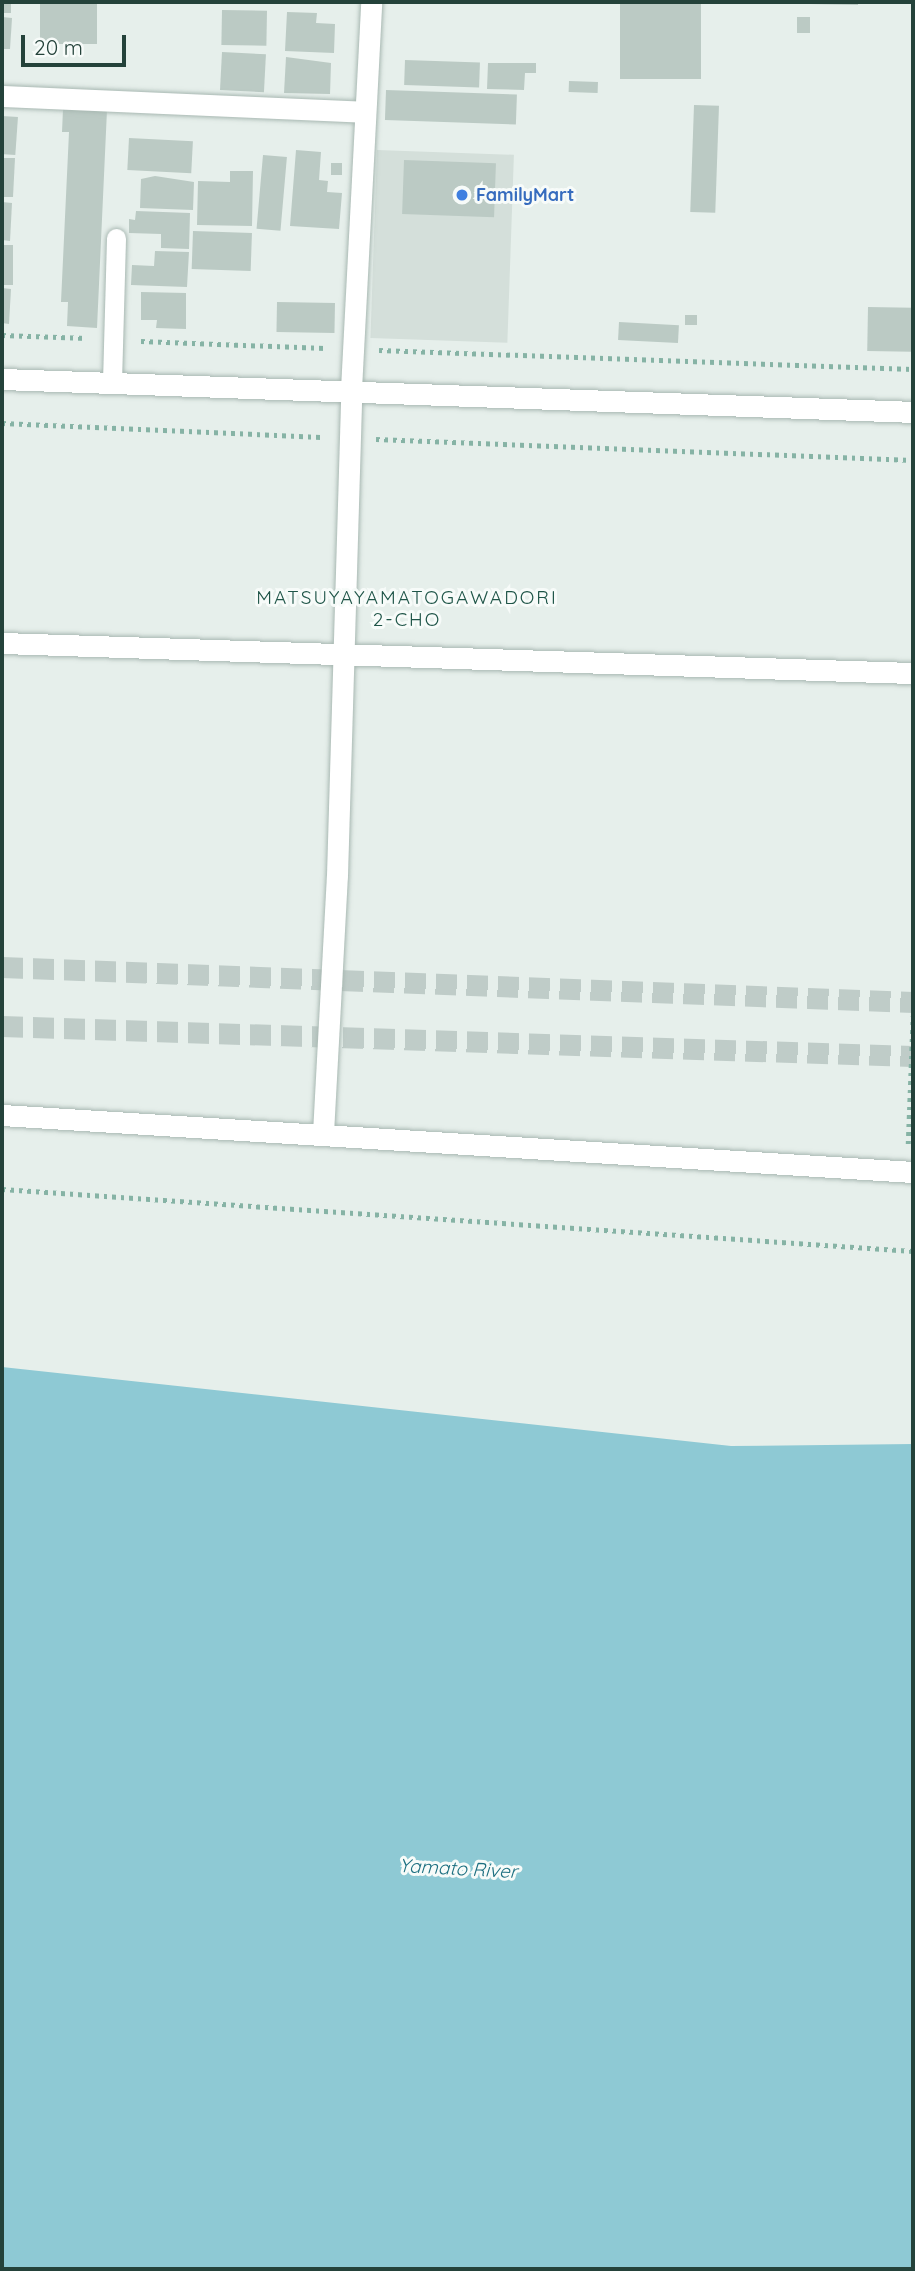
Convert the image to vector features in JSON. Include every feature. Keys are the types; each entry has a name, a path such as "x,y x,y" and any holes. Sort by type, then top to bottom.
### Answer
{"street":[{"path":"323,1133 351,389 371,2"},
{"path":"2,96 365,112"},
{"path":"2,379 351,389 913,412"},
{"path":"2,643 913,673"},
{"path":"2,1115 911,1164"}],"lane":[{"path":"112,382 116,238"}],"path":[{"path":"2,335 913,369"},
{"path":"2,423 913,460"},
{"path":"911,1164 913,1016"},
{"path":"2,1189 913,1251"}],"shaded area":[{"path":"377,150 514,155 507,343 370,338"}],"water":[{"name":"Yamato River","path":"2,1367 731,1446 913,1444 913,2269 2,2269"}],"building":[{"path":"2,2 11,2 11,13 2,13"},
{"path":"40,2 97,2 97,44 40,44"},
{"path":"620,2 701,2 701,79 620,79"},
{"path":"858,2 858,5 809,4"},
{"path":"222,10 267,11 266,46 221,45"},
{"path":"287,12 317,13 316,23 335,24 334,53 285,51"},
{"path":"2,17 12,18 10,49 2,49"},
{"path":"797,17 810,17 810,33 797,33"},
{"path":"222,52 266,54 264,92 220,90"},
{"path":"286,57 331,63 330,94 284,93"},
{"path":"405,60 480,63 479,88 404,85"},
{"path":"488,63 536,63 536,73 525,73 524,90 487,89"},
{"path":"569,81 598,82 598,93 569,92"},
{"path":"386,90 517,95 516,125 385,120"},
{"path":"694,105 719,106 715,213 690,212"},
{"path":"63,109 107,110 97,328 67,326 68,302 61,302 69,132 62,132"},
{"path":"2,116 18,117 15,155 2,154"},
{"path":"129,138 193,141 191,173 127,170"},
{"path":"296,150 321,152 319,180 328,181 327,192 342,193 339,229 290,226"},
{"path":"263,155 287,157 280,231 257,229"},
{"path":"2,158 15,158 13,197 2,197"},
{"path":"404,160 496,163 494,217 402,214"},
{"path":"331,163 342,163 342,175 331,175"},
{"path":"230,171 253,171 252,226 197,225 198,181 230,182"},
{"path":"155,176 194,182 193,210 140,208 141,179"},
{"path":"2,202 12,203 10,241 2,240"},
{"path":"136,211 190,213 189,249 161,248 161,234 129,233 129,219 135,220"},
{"path":"193,231 252,233 251,271 192,269"},
{"path":"2,245 13,245 13,285 2,285"},
{"path":"155,251 189,252 187,287 131,285 132,265 154,266"},
{"path":"2,288 11,289 9,324 2,323"},
{"path":"141,292 186,293 186,329 156,328 157,320 141,320"},
{"path":"277,302 335,303 334,333 276,332"},
{"path":"868,307 913,308 912,352 867,351"},
{"path":"685,315 697,315 697,325 685,325"},
{"path":"619,322 679,325 678,343 618,340"}],"tunnel":[{"path":"2,967 913,1002"},
{"path":"2,1026 913,1056"}],"place":[{"name":"FamilyMart","path":"462,195"}],"district":[{"name":"MATSUYAYAMATOGAWADORI 2-CHO","path":"407,609"}]}
